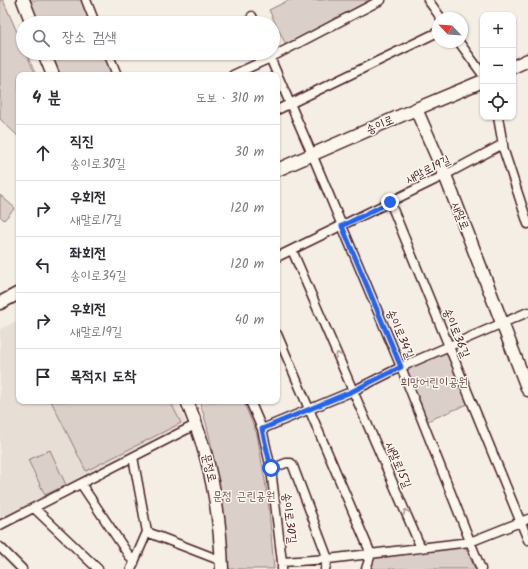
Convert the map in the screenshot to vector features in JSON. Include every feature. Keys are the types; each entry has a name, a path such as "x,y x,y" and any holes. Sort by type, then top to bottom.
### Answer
{"street":[{"path":"23,0 29,16"},
{"path":"86,0 92,16"},
{"path":"280,50 381,0"},
{"path":"428,0 437,12"},
{"path":"280,109 291,105 432,35"},
{"path":"463,48 480,71"},
{"path":"47,60 52,72"},
{"path":"111,60 116,72"},
{"path":"239,72 261,60"},
{"name":"송이로34길","path":"271,60 276,72"},
{"path":"516,66 527,63"},
{"name":"송이로34길","path":"280,80 401,367 481,569"},
{"name":"송이로","path":"280,169 480,82"},
{"name":"새말로","path":"416,109 445,175 528,390"},
{"path":"499,120 503,144 528,224"},
{"name":"새말로19길","path":"280,256 445,175 503,144"},
{"name":"송이로36길","path":"390,202 472,405 524,520 528,540"},
{"name":"새말로15길","path":"292,250 422,548"},
{"path":"0,303 16,295"},
{"path":"262,429 353,391 401,367 528,312"},
{"path":"280,341 371,554 366,569"},
{"name":"문정로","path":"147,532 222,565 220,521 210,470 197,424 188,404"},
{"name":"송이로30길","path":"251,404 262,429 271,468 282,566"},
{"path":"0,525 197,424"},
{"path":"132,566 147,532 133,457"},
{"path":"271,468 286,463 291,463 293,466 328,559 325,569"},
{"path":"81,484 132,566"},
{"path":"34,508 98,569"},
{"path":"282,566 470,542 524,520"},
{"path":"0,547 22,569"}],"shaded area":[{"path":"16,321 16,404 178,404 186,422 56,492 0,520 0,329"}],"green space":[{"path":"0,0 3,0 16,30 16,60 29,60 35,72 16,72 16,134 0,119"},
{"path":"23,0 86,0 92,16 29,16"},
{"path":"289,0 370,0 286,45 280,33 280,16 272,16 269,10"},
{"path":"47,60 111,60 116,72 52,72"},
{"path":"0,195 15,208 4,220 0,216"},
{"name":"희망어린이공원","path":"447,349 468,404 425,422 403,370"},
{"path":"52,404 172,404 181,423 86,471"},
{"name":"문정 근린공원","path":"200,404 244,404 257,434 268,498 274,569 228,569 226,534 210,437"},
{"path":"50,450 66,485 45,495 28,460"},
{"path":"465,546 475,569 369,569 373,558"}],"route":[{"path":"271,468 262,429 353,391 401,367 342,226 390,202"}]}
